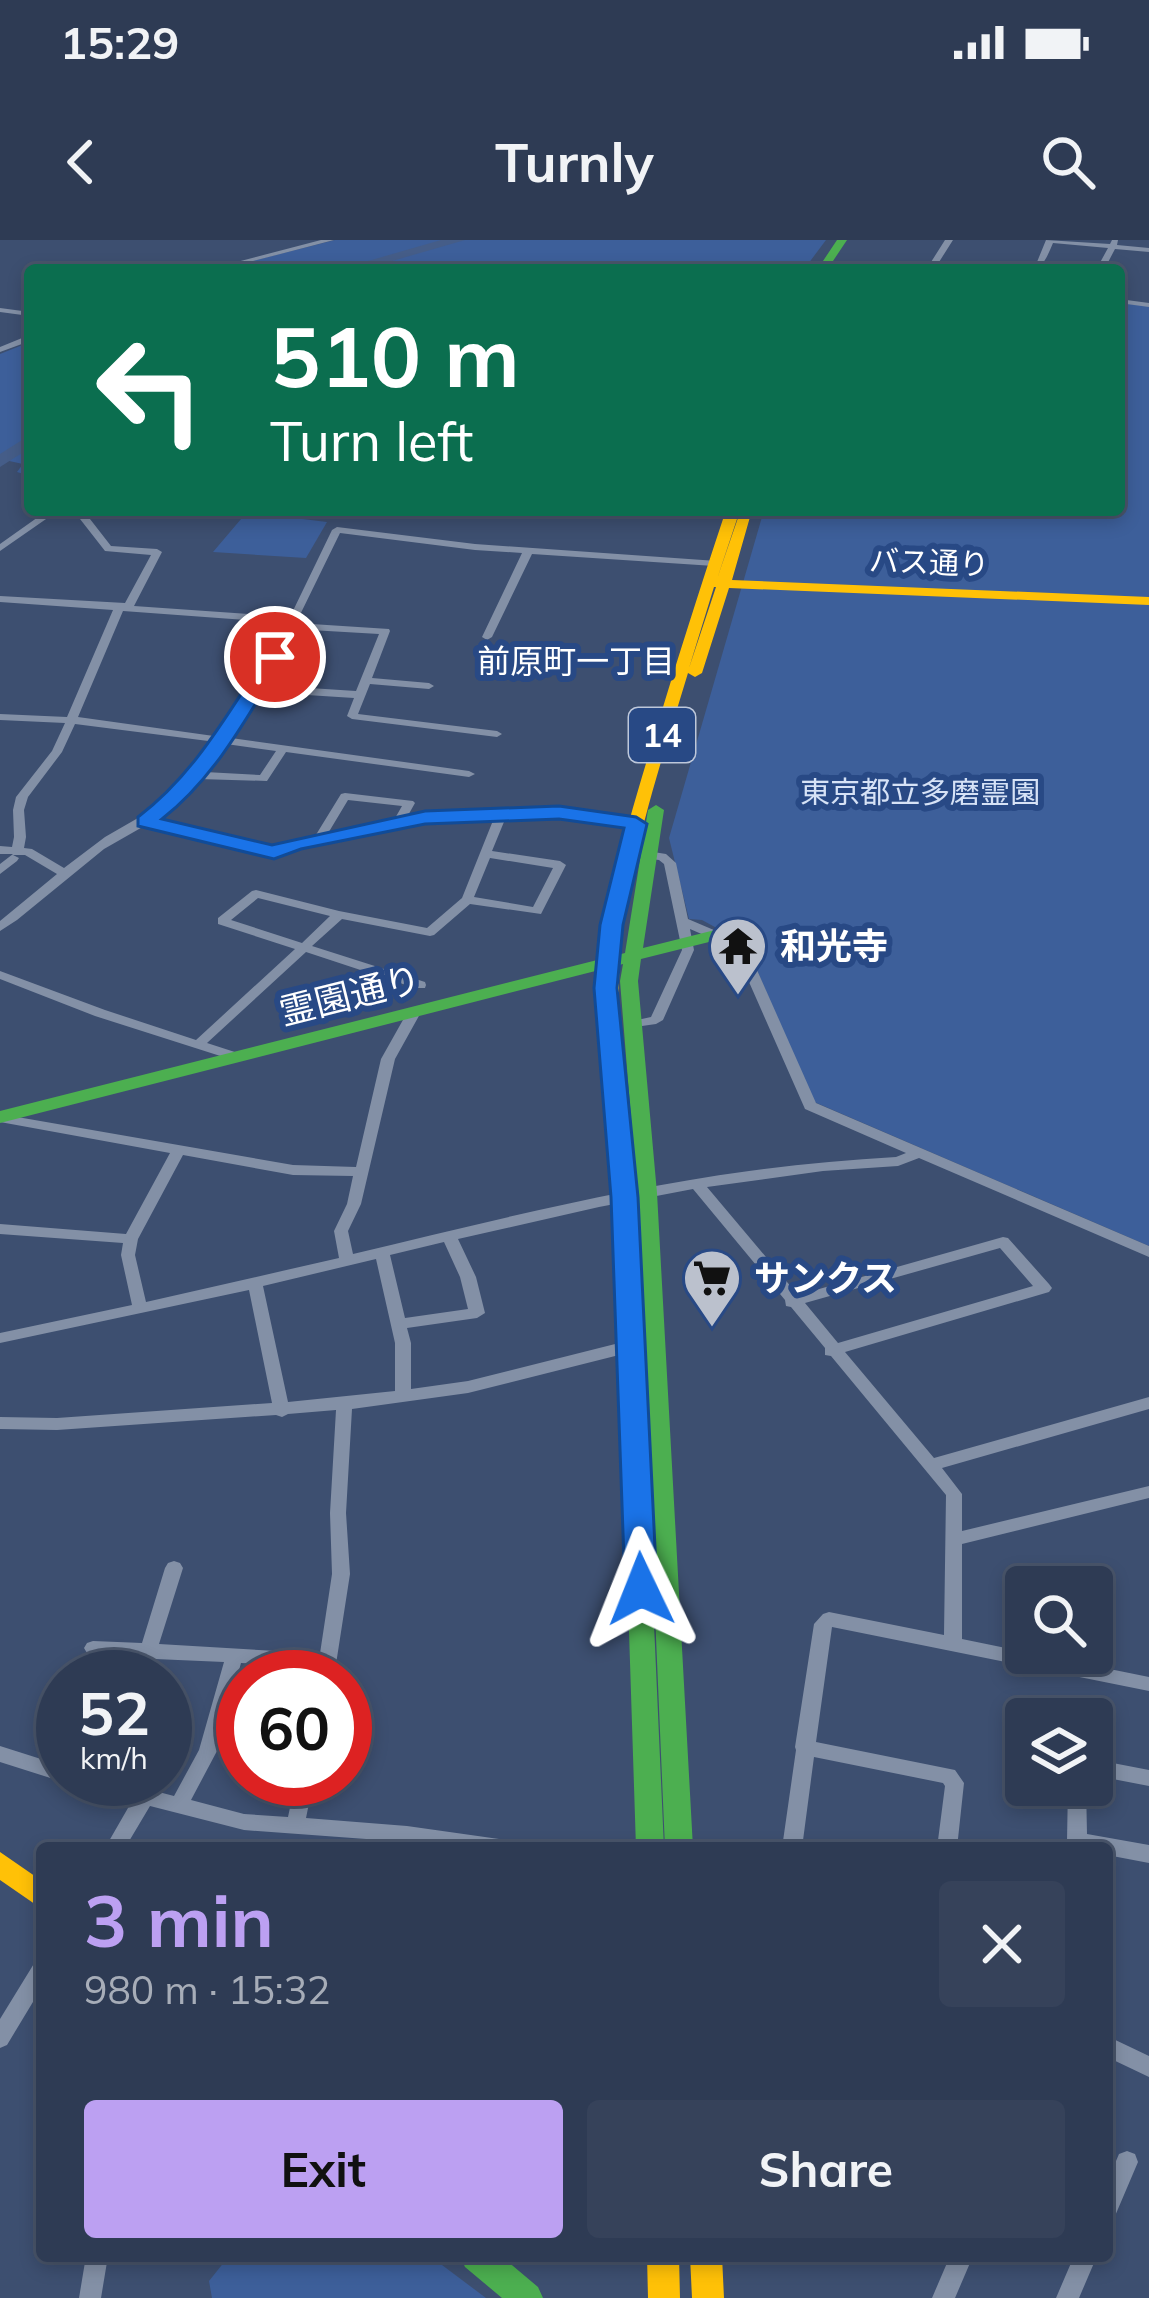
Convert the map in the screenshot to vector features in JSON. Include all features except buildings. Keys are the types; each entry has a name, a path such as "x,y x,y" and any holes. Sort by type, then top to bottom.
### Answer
{"main road":[{"path":"820,264 842,240"},
{"name":"14","path":"679,1842 636,1195 607,964 636,824 731,516"},
{"path":"715,574 745,521"},
{"name":"14","path":"650,1842 632,1346 636,1195 630,957 646,855 715,574"},
{"name":"バス通り","path":"715,574 1149,601"},
{"name":"霊園通り","path":"0,1117 607,964 686,932 715,935"},
{"path":"0,1864 36,1892"},
{"path":"483,2262 527,2298"},
{"path":"663,2262 664,2298"},
{"path":"706,2262 708,2298"}],"street":[{"path":"234,264 330,240"},
{"path":"1050,240 1149,250"},
{"path":"0,548 45,516"},
{"path":"0,870 23,836 17,809 22,796 55,755 125,605 157,552 108,549 83,516"},
{"path":"0,927 63,873 166,808 195,775 255,688 337,530 715,574"},
{"path":"487,637 528,551"},
{"path":"0,599 125,605 385,631 352,716 497,734"},
{"path":"368,681 429,686"},
{"path":"255,688 362,695"},
{"path":"0,730 4,717 68,720 469,773"},
{"path":"195,775 263,779 283,749"},
{"path":"318,840 345,796 410,803 398,823"},
{"path":"145,821 274,852 398,823 501,815 559,812 636,824"},
{"path":"420,985 222,921 256,894 430,932 467,900 501,815"},
{"path":"10,853 28,851 63,873"},
{"path":"467,900 537,911 560,866 486,854"},
{"path":"633,1025 649,1025 656,1019 686,932 670,863 662,856 646,855"},
{"path":"201,1042 339,915"},
{"path":"686,932 743,952"},
{"path":"715,935 743,952 810,1106 1149,1252"},
{"path":"0,975 236,1057"},
{"path":"347,1260 341,1231 354,1204 388,1060 413,1014"},
{"path":"0,1117 292,1170 360,1172"},
{"path":"140,1308 128,1255 131,1239 179,1149"},
{"path":"0,1338 636,1195 793,1168 898,1161 920,1153"},
{"path":"698,1184 954,1494 953,1643"},
{"path":"0,1228 131,1239"},
{"path":"399,1324 477,1312 449,1236"},
{"path":"791,1302 1003,1242 1044,1288 832,1351"},
{"path":"382,1251 399,1324 403,1395"},
{"path":"255,1282 282,1412"},
{"path":"0,1423 282,1412 468,1387 632,1346"},
{"path":"931,1466 1149,1403"},
{"path":"329,1650 341,1574 338,1513 344,1404"},
{"path":"957,1539 1149,1492"},
{"path":"147,1650 175,1568"},
{"path":"793,1842 824,1624 829,1619 1149,1684"},
{"path":"93,1648 120,1650"},
{"path":"192,1781 216,1722"},
{"path":"804,1747 948,1776 956,1783 948,1842"},
{"path":"0,1754 36,1765"},
{"path":"1113,1771 1149,1778"},
{"path":"119,1842 140,1806"},
{"path":"183,1806 244,1822 460,1842"},
{"path":"295,1827 299,1806"},
{"path":"1077,1806 1077,1841 1083,1842"},
{"path":"1113,1848 1149,1854"},
{"path":"0,2038 36,1980"},
{"path":"1113,2049 1149,2067"},
{"path":"1113,2194 1127,2162"},
{"path":"90,2298 96,2262"},
{"path":"943,2298 959,2262"},
{"path":"1067,2298 1083,2262"}],"green space":[{"path":"335,240 826,240 808,264 240,264"},
{"name":"東京都立多磨霊園","path":"1125,303 1149,306 1149,1246 812,1101 746,944 702,920 689,919 669,838 762,516 1125,516"},
{"path":"24,344 24,474 17,472 23,464 0,459 0,354"},
{"path":"244,516 327,522 306,558 213,552"},
{"path":"224,2262 438,2262 486,2298 212,2298 209,2281"}],"waterway":[{"path":"367,264 458,240"},
{"path":"0,462 24,444"}],"traffic: fast":[{"path":"826,264 842,240"},
{"path":"656,810 629,981 647,1193 679,1842"},
{"path":"0,1117 715,935"},
{"path":"610,1009 625,1197 650,1842"},
{"path":"483,2262 527,2298"}],"traffic: slow":[{"path":"610,1009 611,946 628,855 731,516"},
{"path":"695,673 746,516"},
{"path":"707,583 1149,601"},
{"path":"0,1864 36,1892"},
{"path":"663,2262 664,2298"},
{"path":"706,2262 708,2298"}],"place":[{"name":"和光寺","path":"738,997"},
{"name":"サンクス","path":"712,1329"}],"district":[{"name":"前原町一丁目","path":"576,661"}],"route":[{"path":"275,657 222,740 179,795 145,821 274,852 295,843 425,818 559,812 636,824 612,925 606,988 625,1197 641,1589"}]}
